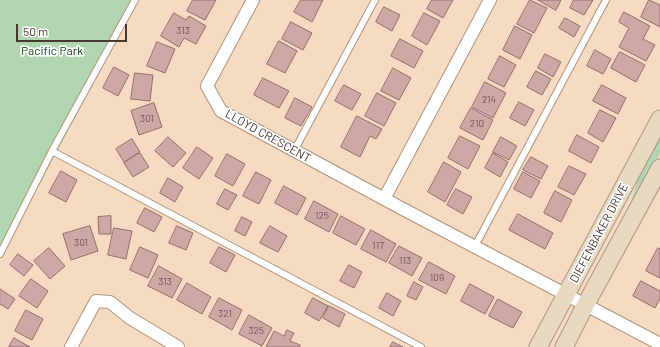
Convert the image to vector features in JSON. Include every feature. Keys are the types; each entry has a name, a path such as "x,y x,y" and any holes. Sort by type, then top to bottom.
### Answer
{"street":[{"name":"LLOYD CRESCENT","path":"253,0 207,86 221,111 384,199 660,344"},
{"path":"384,199 490,0"},
{"name":"DIEFENBAKER DRIVE","path":"538,347 660,119"},
{"name":"DIEFENBAKER DRIVE","path":"564,347 660,168"},
{"path":"71,347 96,301 110,302 130,318 178,347"}],"lane":[{"path":"0,254 52,151 135,0"},
{"path":"294,151 375,0"},
{"path":"475,246 606,0"},
{"path":"52,151 421,347"}],"green space":[{"name":"Pacific Park","path":"0,0 138,0 0,258"},
{"path":"660,134 660,153 635,200 632,198 642,168"}],"building":[{"path":"193,0 216,0 205,20 187,11"},
{"path":"301,0 323,0 312,22 294,12"},
{"path":"432,0 453,0 443,18 427,9"},
{"path":"530,0 547,8 534,33 517,24"},
{"path":"538,0 561,0 556,10"},
{"path":"574,0 593,0 584,15 570,8"},
{"path":"649,0 660,5 660,27 641,17"},
{"path":"384,7 400,15 392,31 376,22"},
{"path":"624,12 650,26 643,39 655,45 646,61 619,47 629,28 619,22"},
{"path":"174,13 186,20 189,16 206,26 196,44 184,38 179,47 161,36"},
{"path":"424,13 440,21 427,45 412,36"},
{"path":"565,18 580,26 574,37 559,28"},
{"path":"291,22 312,33 303,50 282,39"},
{"path":"515,26 532,35 520,59 503,50"},
{"path":"400,39 423,51 414,68 391,56"},
{"path":"279,41 297,51 285,73 267,64"},
{"path":"157,42 175,49 165,73 147,66"},
{"path":"595,50 611,59 603,74 587,66"},
{"path":"620,52 645,65 636,82 611,68"},
{"path":"545,54 561,62 553,77 538,68"},
{"path":"500,56 516,65 504,87 488,79"},
{"path":"114,67 129,75 118,96 103,88"},
{"path":"393,68 411,78 399,100 381,91"},
{"path":"536,71 551,79 542,95 527,87"},
{"path":"135,73 153,75 150,101 131,99"},
{"path":"263,78 289,91 279,108 254,95"},
{"path":"485,82 506,93 493,118 472,107"},
{"path":"344,85 361,94 352,110 335,101"},
{"path":"602,85 626,98 618,114 593,101"},
{"path":"377,93 396,103 384,126 365,116"},
{"path":"295,98 312,107 301,126 285,118"},
{"path":"519,102 534,110 525,126 510,118"},
{"path":"154,103 162,127 139,135 131,111"},
{"path":"471,108 493,120 483,140 460,128"},
{"path":"600,110 616,118 603,142 588,133"},
{"path":"357,116 382,129 376,139 370,136 360,157 341,147"},
{"path":"577,135 599,147 591,163 569,151"},
{"path":"460,136 480,146 468,169 448,158"},
{"path":"168,137 186,153 173,167 155,151"},
{"path":"501,137 517,146 509,160 493,152"},
{"path":"132,139 140,152 124,162 116,149"},
{"path":"197,147 213,158 199,179 183,168"},
{"path":"140,153 149,167 133,177 124,163"},
{"path":"493,153 508,162 500,177 485,168"},
{"path":"227,154 245,164 233,186 215,176"},
{"path":"531,157 548,166 541,179 523,170"},
{"path":"444,162 461,172 445,202 428,192"},
{"path":"569,166 586,174 574,195 558,187"},
{"path":"61,171 77,180 66,202 49,193"},
{"path":"256,172 271,180 259,204 243,196"},
{"path":"523,172 540,181 531,198 514,189"},
{"path":"168,178 183,187 175,202 160,193"},
{"path":"284,186 306,198 297,215 275,203"},
{"path":"225,189 237,195 228,210 217,204"},
{"path":"456,189 472,197 463,214 447,205"},
{"path":"555,191 572,200 561,222 544,213"},
{"path":"314,201 338,214 329,232 305,219"},
{"path":"145,208 162,217 154,232 137,223"},
{"path":"518,214 553,233 545,249 509,230"},
{"path":"111,216 111,234 99,234 98,217"},
{"path":"341,216 365,229 356,245 333,233"},
{"path":"242,217 252,222 245,236 235,231"},
{"path":"90,226 98,251 71,260 63,234"},
{"path":"177,226 193,233 186,250 169,243"},
{"path":"270,226 287,236 278,252 260,243"},
{"path":"114,228 132,231 126,259 108,255"},
{"path":"371,230 396,244 386,262 361,249"},
{"path":"399,246 422,258 412,276 389,263"},
{"path":"140,247 158,255 148,278 130,270"},
{"path":"219,247 235,255 226,272 210,263"},
{"path":"49,248 65,266 50,279 34,261"},
{"path":"658,248 660,249 660,278 646,271"},
{"path":"18,254 33,265 24,276 10,265"},
{"path":"429,262 455,276 446,294 419,280"},
{"path":"349,265 362,272 354,288 340,281"},
{"path":"159,266 182,279 172,298 148,286"},
{"path":"31,279 48,291 37,308 19,296"},
{"path":"641,281 660,291 660,299 655,308 633,296"},
{"path":"414,282 423,287 416,300 407,296"},
{"path":"187,283 211,297 202,314 177,300"},
{"path":"470,284 494,297 485,314 461,301"},
{"path":"0,289 15,299 8,309 0,304"},
{"path":"387,293 401,301 393,316 379,308"},
{"path":"219,298 242,310 232,330 209,317"},
{"path":"313,298 328,306 319,321 305,313"},
{"path":"498,299 522,312 513,328 489,316"},
{"path":"329,306 345,314 339,327 323,318"},
{"path":"26,310 43,319 32,340 15,331"},
{"path":"249,315 272,328 262,346 239,334"},
{"path":"287,330 294,333 290,341 300,345 300,347 266,347 274,331 284,336"},
{"path":"14,338 30,347 9,347"},
{"path":"393,342 403,347 390,347"}]}
